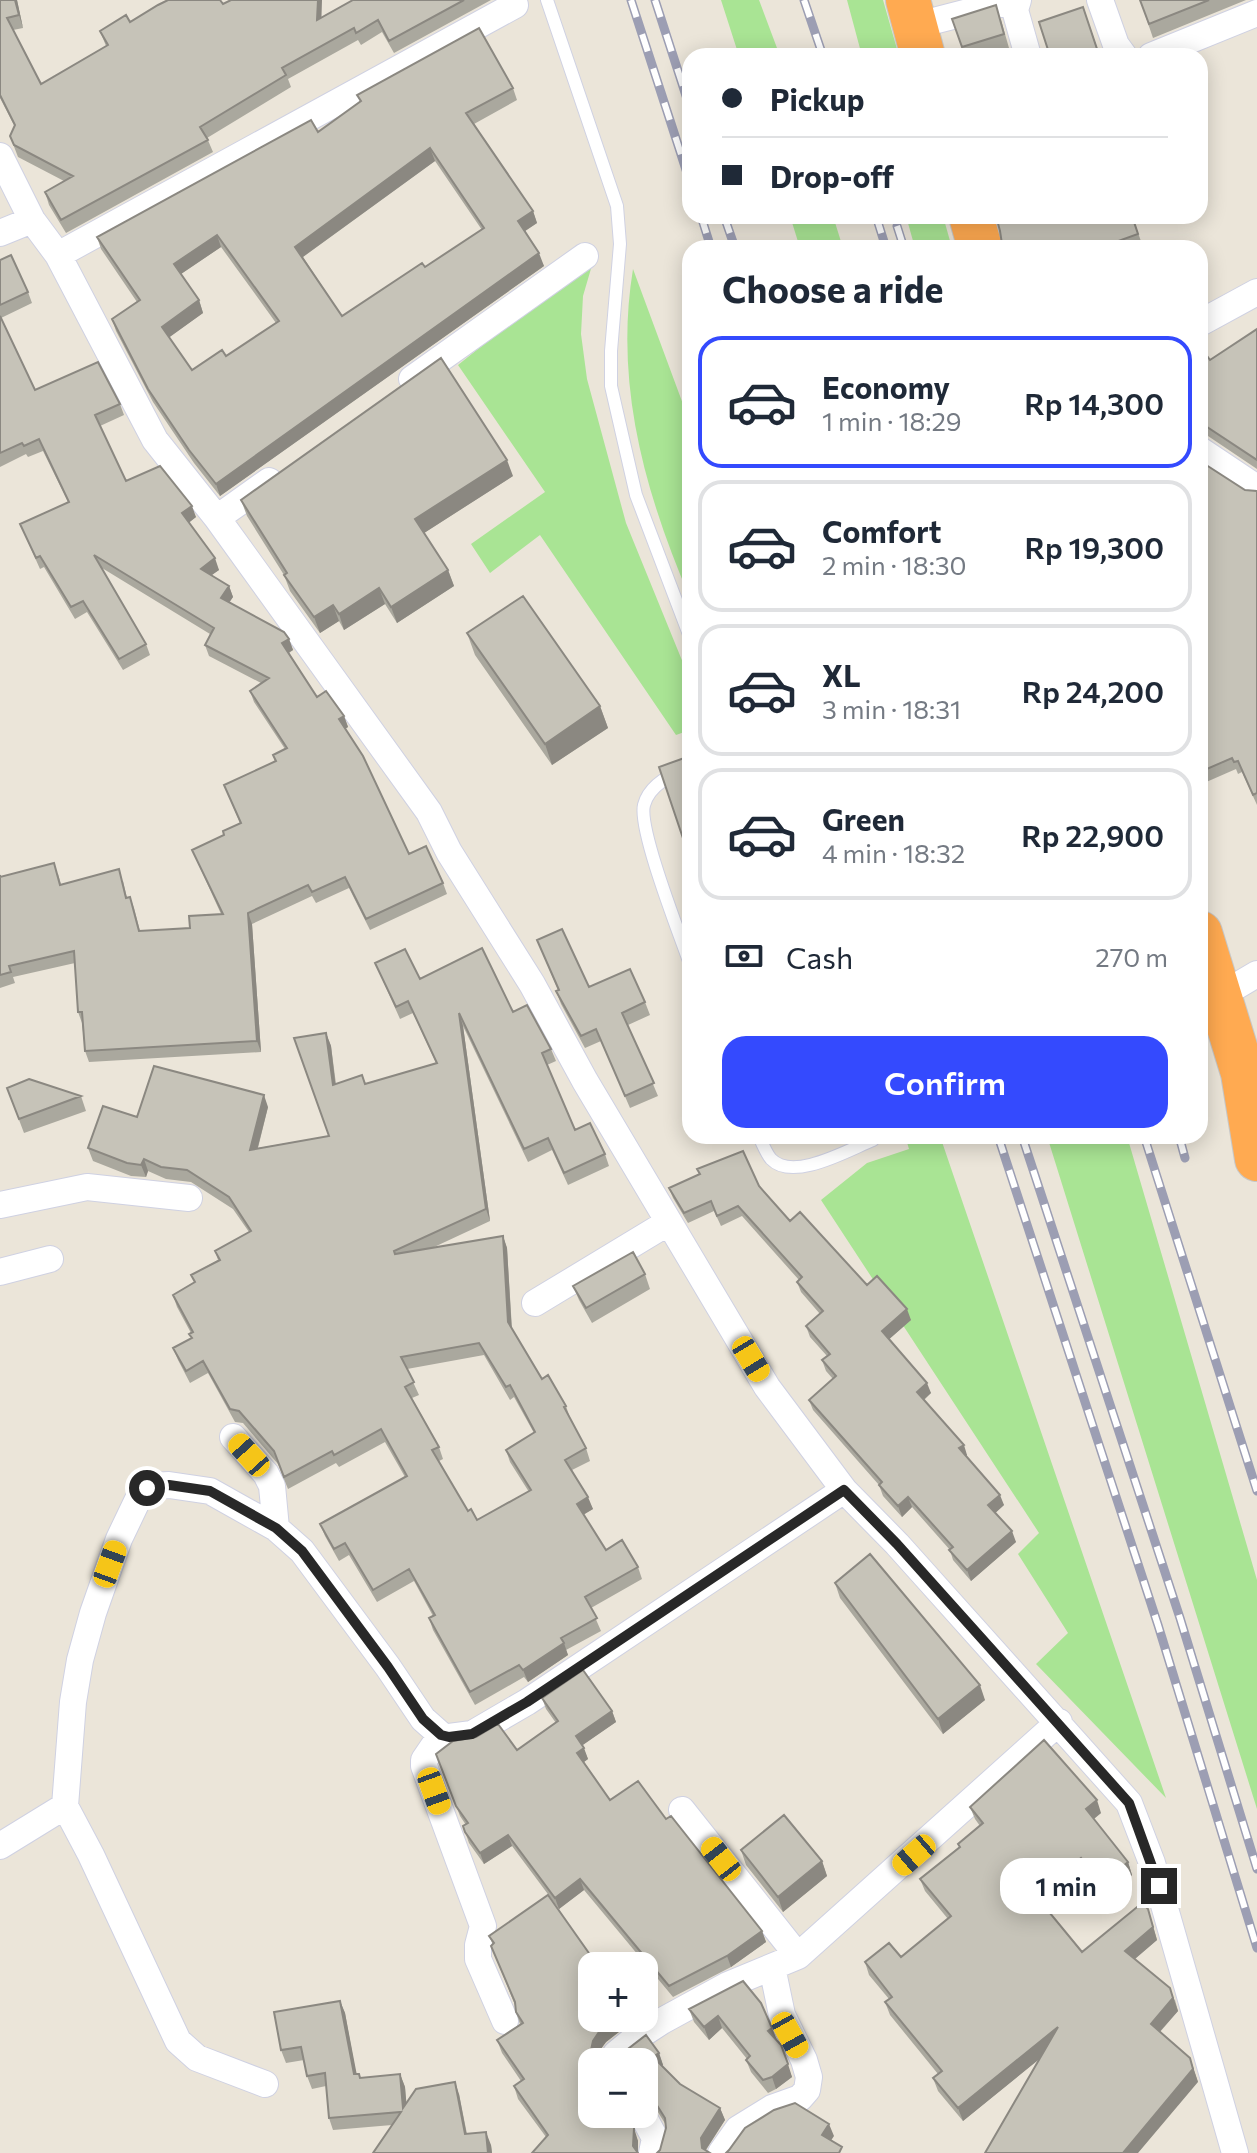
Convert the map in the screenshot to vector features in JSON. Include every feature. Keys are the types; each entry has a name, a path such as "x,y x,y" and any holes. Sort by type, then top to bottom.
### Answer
{"highway":[{"path":"1208,961 1218,997 1250,1067 1257,1156"}],"street":[{"path":"915,27 1016,0 1015,10 1026,48"},
{"path":"1100,0 1118,48"},
{"path":"58,255 515,5"},
{"path":"1171,48 1257,13"},
{"path":"0,156 32,220 58,255 155,440 217,518 429,812 449,852 532,984 585,1081 767,1387 844,1490 897,1544 1129,1803 1152,1863 1235,2153"},
{"path":"0,233 32,220"},
{"path":"395,391 585,256"},
{"path":"1208,319 1257,292"},
{"path":"1208,455 1257,488"},
{"path":"217,518 293,464"},
{"path":"1218,997 1257,974"},
{"path":"0,1205 87,1187 189,1198"},
{"path":"535,1303 669,1222"},
{"path":"0,1272 50,1259"},
{"path":"233,1437 266,1474 272,1486 276,1528"},
{"path":"265,2084 197,2058 178,2041 65,1806 73,1702 80,1660 119,1539 141,1493 152,1486 169,1485 210,1491 276,1528 302,1551 423,1719 441,1735 449,1737 472,1734 527,1702 844,1490"},
{"path":"623,2048 662,2021 728,1985 798,1956 1059,1722"},
{"path":"441,1735 424,1760 424,1766 483,1926 478,1959 505,2021"},
{"path":"0,1846 65,1806"},
{"path":"682,1810 798,1956"},
{"path":"721,2153 738,2129 772,2108 800,2098 807,2090 809,2077 782,2015 772,1967"},
{"path":"650,2128 655,2138 652,2153"}],"lane":[{"path":"547,0 617,206 620,244 611,386 636,495 682,616"},
{"path":"682,770 655,786 644,805 646,833 682,940"},
{"path":"763,1144 770,1158 783,1167 793,1168 803,1168 863,1144"}],"green space":[{"path":"721,0 759,0 777,48 736,48"},
{"path":"847,0 883,0 897,48 860,48"},
{"path":"792,224 836,224 840,240 798,240"},
{"path":"908,224 945,224 950,240 913,240"},
{"path":"595,255 583,296 581,334 587,379 626,523 682,660 682,733 676,735 540,535 490,573 471,544 545,492 458,365"},
{"path":"633,269 682,401 682,578 659,518 638,437 631,396 628,312"},
{"path":"907,1144 943,1144 1166,1798 1036,1664 1068,1633 1018,1554 1039,1533 821,1200 867,1163 909,1149"},
{"path":"1049,1144 1129,1144 1257,1580 1257,1809"}],"building":[{"path":"0,0 15,0 19,15 7,18 41,84 108,45 100,31 126,15 130,22 168,0 220,0 223,4 231,0 318,0 317,20 353,0 464,0 389,41 378,20 356,33 354,28 282,68 286,75 200,127 208,140 61,220 45,192 73,176 14,145 10,136 15,125 0,95"},
{"path":"1140,0 1209,0 1149,24"},
{"path":"996,5 1004,34 962,47 952,19"},
{"path":"1083,7 1097,48 1047,48 1039,22"},
{"path":"479,28 513,88 466,113 533,211 518,221 539,253 216,484 148,389 112,319 140,300 97,237 311,120 318,132 361,101 357,95","holes":["430,148 484,228 425,267 422,263 342,316 295,247","217,235 279,321 226,356 222,350 192,370 162,327 199,300 174,264"]},
{"path":"998,224 1135,224 1138,234 1121,240 1001,240"},
{"path":"11,255 28,292 0,305 0,260"},
{"path":"0,316 35,390 98,362 120,404 95,415 126,481 160,466 192,506 182,513 215,558 201,569 229,586 221,598 284,632 289,639 282,643 317,697 326,691 344,716 339,719 363,756 409,854 426,846 443,883 366,919 345,877 312,892 308,885 248,913 257,1041 85,1051 82,1012 78,1012 74,951 9,966 11,972 0,975 0,877 54,863 60,885 119,869 139,931 190,928 189,916 223,914 192,850 241,823 224,785 276,761 273,755 287,748 250,691 269,678 205,645 214,628 94,555 146,644 119,659 83,601 71,607 40,556 36,558 20,524 69,502 39,439 0,453"},
{"path":"1257,329 1257,460 1208,428 1208,357 1210,360"},
{"path":"441,358 507,460 415,519 448,570 391,607 379,588 339,614 333,605 314,617 284,575 287,573 241,500"},
{"path":"1208,466 1245,490 1257,491 1257,793 1253,795 1238,761 1234,762 1232,758 1208,768"},
{"path":"523,596 600,706 545,744 467,633"},
{"path":"682,759 682,835 659,767"},
{"path":"562,929 589,987 630,969 645,1002 622,1013 654,1083 625,1096 596,1029 581,1036 556,991 559,990 537,940"},
{"path":"482,948 513,1012 527,1005 551,1049 542,1053 575,1130 590,1123 605,1154 564,1173 548,1138 524,1149 459,1013 486,1209 394,1251 395,1254 503,1236 508,1322 542,1379 548,1375 586,1448 565,1460 588,1497 577,1504 606,1550 622,1540 638,1567 585,1597 597,1618 561,1638 564,1643 523,1670 519,1665 470,1692 429,1618 435,1615 409,1569 373,1590 345,1543 334,1549 320,1524 407,1476 381,1429 334,1455 332,1451 284,1477 274,1451 239,1411 230,1409 203,1361 186,1371 173,1348 192,1338 189,1334 193,1332 173,1295 195,1282 191,1275 220,1260 215,1251 251,1231 229,1197 187,1170 161,1167 144,1159 141,1165 127,1163 88,1148 103,1106 137,1117 154,1066 264,1095 250,1150 329,1136 294,1038 326,1033 333,1085 362,1075 365,1084 437,1063 408,1001 396,1007 375,963 405,949 420,979","holes":["479,1343 506,1387 510,1385 535,1432 506,1450 531,1490 477,1520 471,1509 468,1511 432,1450 439,1447 405,1387 414,1382 401,1357"]},
{"path":"29,1079 81,1096 19,1119 7,1088"},
{"path":"743,1151 759,1186 790,1221 800,1212 867,1285 877,1276 907,1309 882,1331 927,1383 917,1392 964,1445 959,1448 1000,1495 988,1505 1012,1531 967,1570 949,1550 953,1547 908,1497 898,1506 879,1485 882,1482 809,1400 836,1376 822,1360 830,1354 806,1326 823,1311 797,1282 802,1277 738,1206 717,1216 711,1201 684,1213 669,1188 700,1174 697,1169"},
{"path":"633,1252 645,1274 586,1308 573,1286"},
{"path":"870,1554 980,1685 938,1719 835,1583"},
{"path":"583,1670 612,1711 576,1736 584,1748 577,1753 610,1800 638,1781 666,1819 671,1816 762,1931 727,1956 669,1986 658,1973 658,1952 641,1952 580,1879 555,1898 508,1835 480,1853 465,1832 463,1826 468,1823 456,1806 436,1754 453,1741 476,1737 498,1724 517,1750 558,1721 542,1698"},
{"path":"1044,1740 1097,1800 1086,1809 1128,1862 1103,1883 1081,1858 1035,1895 1082,1952 1142,1903 1148,1909 1153,1927 1125,1951 1170,1988 1173,1998 1151,2024 1190,2058 1193,2069 1123,2153 985,2153 1058,2027 958,2108 933,2078 942,2071 885,2002 892,1997 865,1962 889,1943 901,1957 951,1916 920,1879 960,1847 958,1844 983,1823 970,1807"},
{"path":"784,1815 822,1861 778,1897 741,1850"},
{"path":"548,1895 588,1952 578,1952 578,2032 599,2032 591,2048 578,2048 578,2128 634,2128 633,2146 638,2153 532,2153 548,2135 514,2086 524,2079 497,2040 523,2023 516,2012 515,2002 489,1936"},
{"path":"743,1981 761,2003 772,2028 768,2031 781,2045 788,2064 763,2080 746,2060 750,2056 718,2016 704,2027 689,2009"},
{"path":"340,2001 354,2074 359,2074 360,2078 400,2074 403,2108 416,2089 455,2082 465,2134 486,2132 488,2153 373,2153 401,2112 329,2118 325,2073 307,2076 301,2047 281,2050 274,2012"},
{"path":"646,2035 655,2048 629,2048"},
{"path":"658,2062 680,2084 720,2108 701,2138 702,2148 710,2153 657,2153 666,2128 665,2118 658,2107"},
{"path":"795,2103 829,2124 822,2135 842,2147 839,2153 726,2153 745,2128 774,2110"}],"railway":[{"path":"631,0 682,157"},
{"path":"655,0 682,83"},
{"path":"804,0 820,48"},
{"path":"704,224 708,240"},
{"path":"727,224 732,240"},
{"path":"878,224 884,240"},
{"path":"897,226 901,240"},
{"path":"1001,1144 1158,1625 1257,1948"},
{"path":"1025,1144 1180,1618 1257,1869"},
{"path":"1147,1144 1257,1491"},
{"path":"1181,1144 1185,1158"}],"route":[{"path":"147,1488 169,1485 210,1491 276,1528 302,1551 423,1719 441,1735 449,1737 472,1734 527,1702 844,1490 897,1544 1129,1803 1159,1886"}]}
